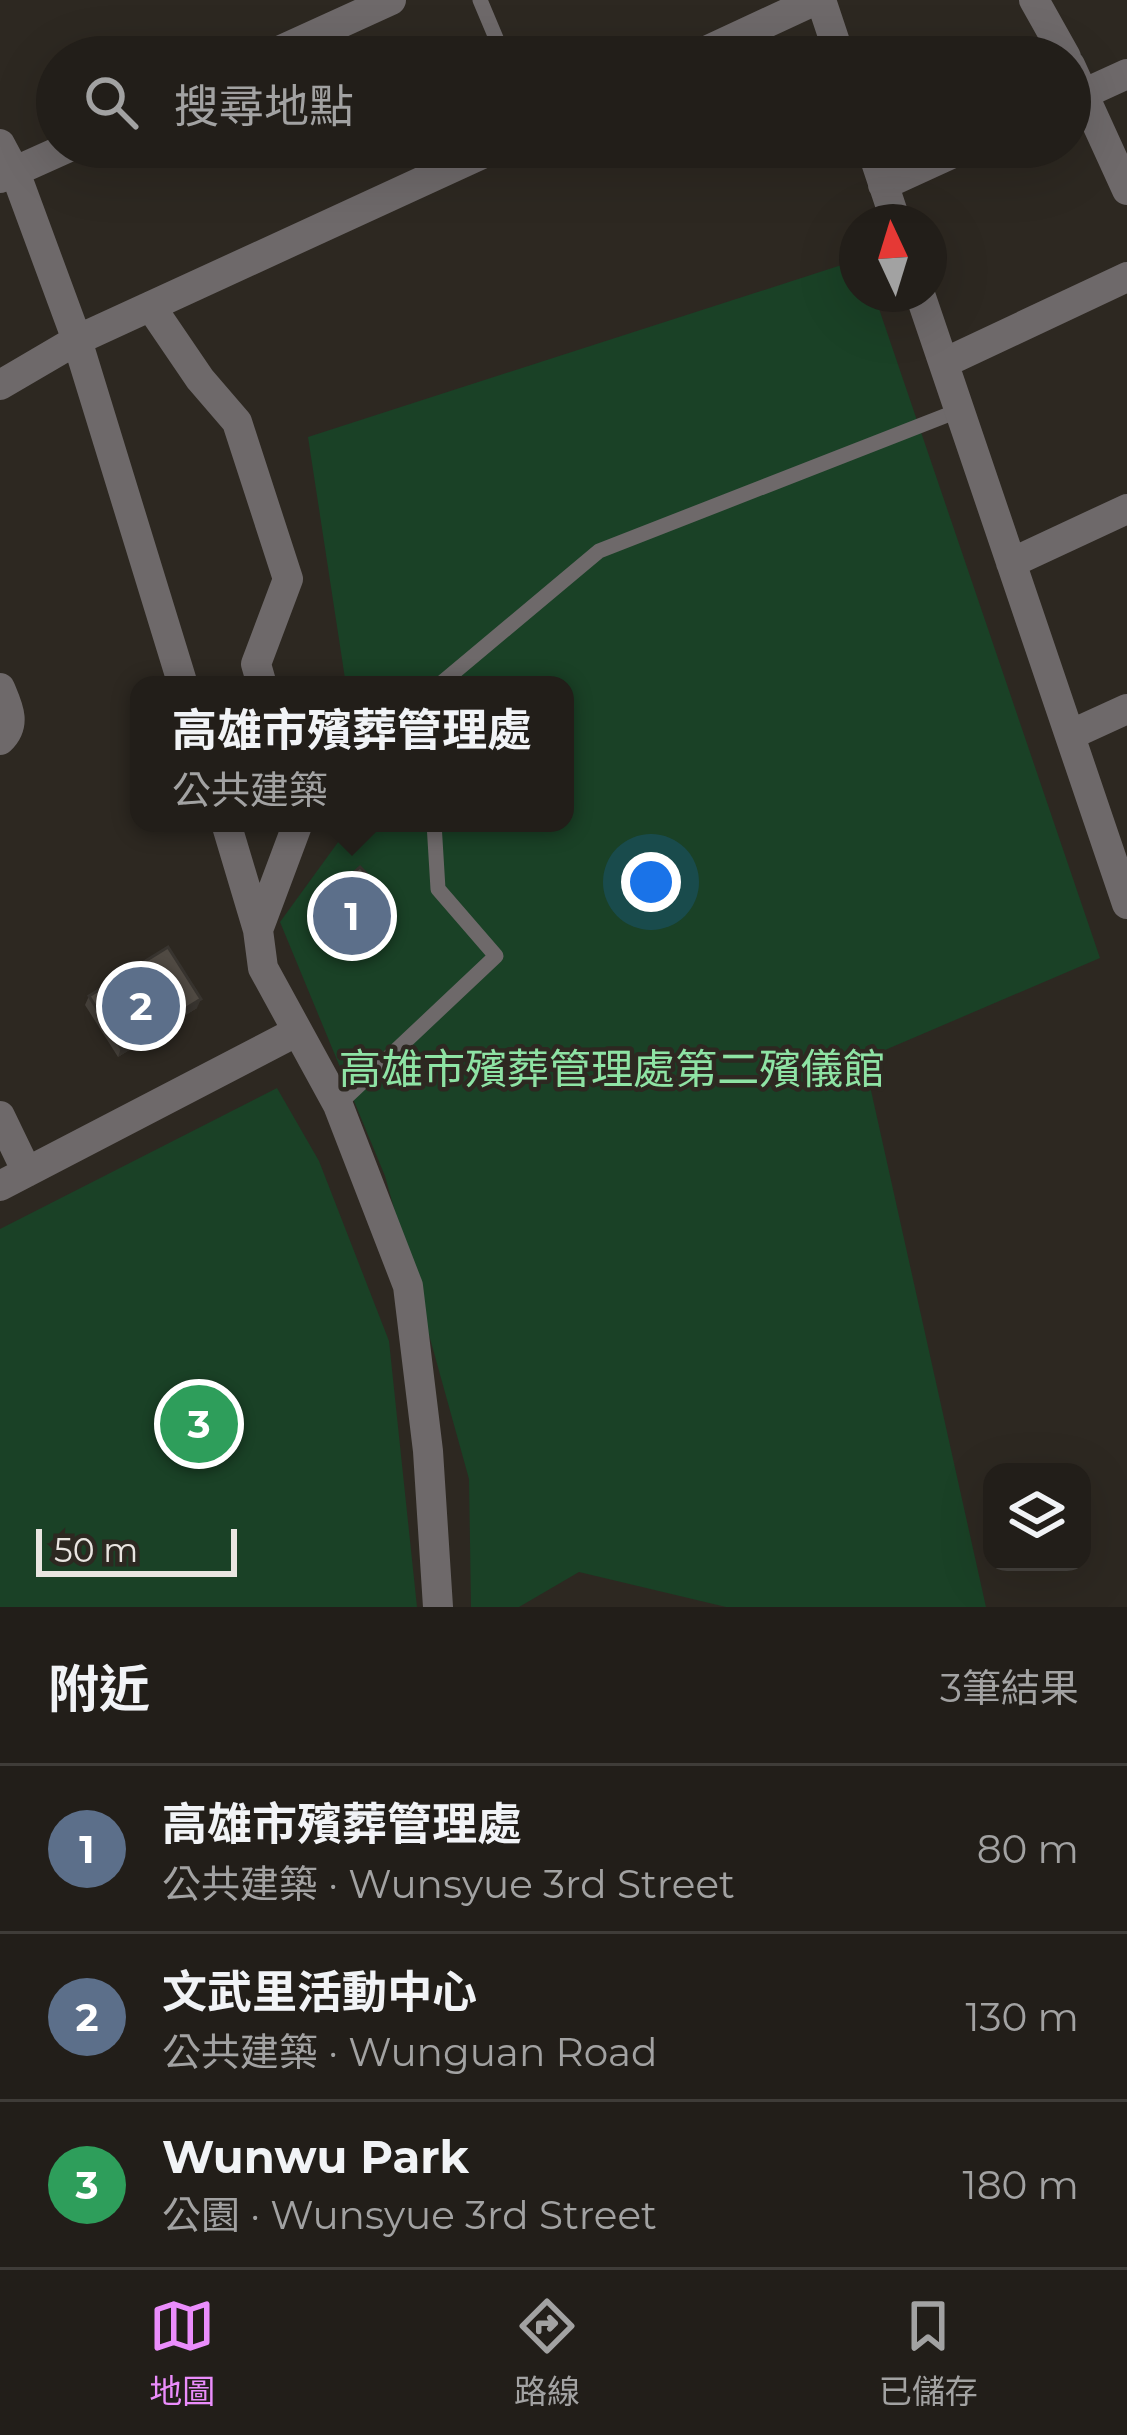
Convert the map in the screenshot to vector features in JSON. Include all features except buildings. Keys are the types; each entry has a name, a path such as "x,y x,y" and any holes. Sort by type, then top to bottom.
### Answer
{"street":[{"path":"312,36 391,0"},
{"path":"738,36 818,0 832,36"},
{"path":"1034,0 1054,36"},
{"path":"1091,90 1127,74"},
{"path":"1091,121 1127,190"},
{"path":"36,156 5,165 77,340 180,676"},
{"path":"0,385 77,340 452,168"},
{"path":"878,168 890,204"},
{"path":"884,185 921,168"},
{"path":"944,363 1127,277"},
{"path":"151,308 200,379 237,422 288,579 256,664 259,676"},
{"path":"926,312 1127,904"},
{"path":"1011,563 1127,509"},
{"path":"0,688 11,713 8,732 0,740"},
{"path":"1070,735 1127,709"},
{"path":"229,832 258,930 263,968 338,1106 408,1286 428,1451 438,1607"},
{"path":"258,930 295,832"},
{"path":"0,1117 14,1179 296,1032"}],"lane":[{"path":"480,0 495,36"},
{"path":"450,676 599,551 960,410"},
{"path":"338,1106 496,956 438,889 435,832"}],"green space":[{"name":"高雄市殯葬管理處第二殯儀館","path":"839,266 839,312 880,312 1100,958 864,1059 986,1607 726,1607 579,1572 519,1607 471,1607 469,1479 385,1176 280,922 345,832 574,832 574,676 345,676 308,437"},
{"path":"277,1088 319,1161 389,1341 417,1607 0,1607 0,1229"}],"place":[{"name":"高雄市殯葬管理處","path":"352,916"},
{"name":"文武里活動中心","path":"141,1006"},
{"name":"Wunwu Park","path":"199,1424"}]}
